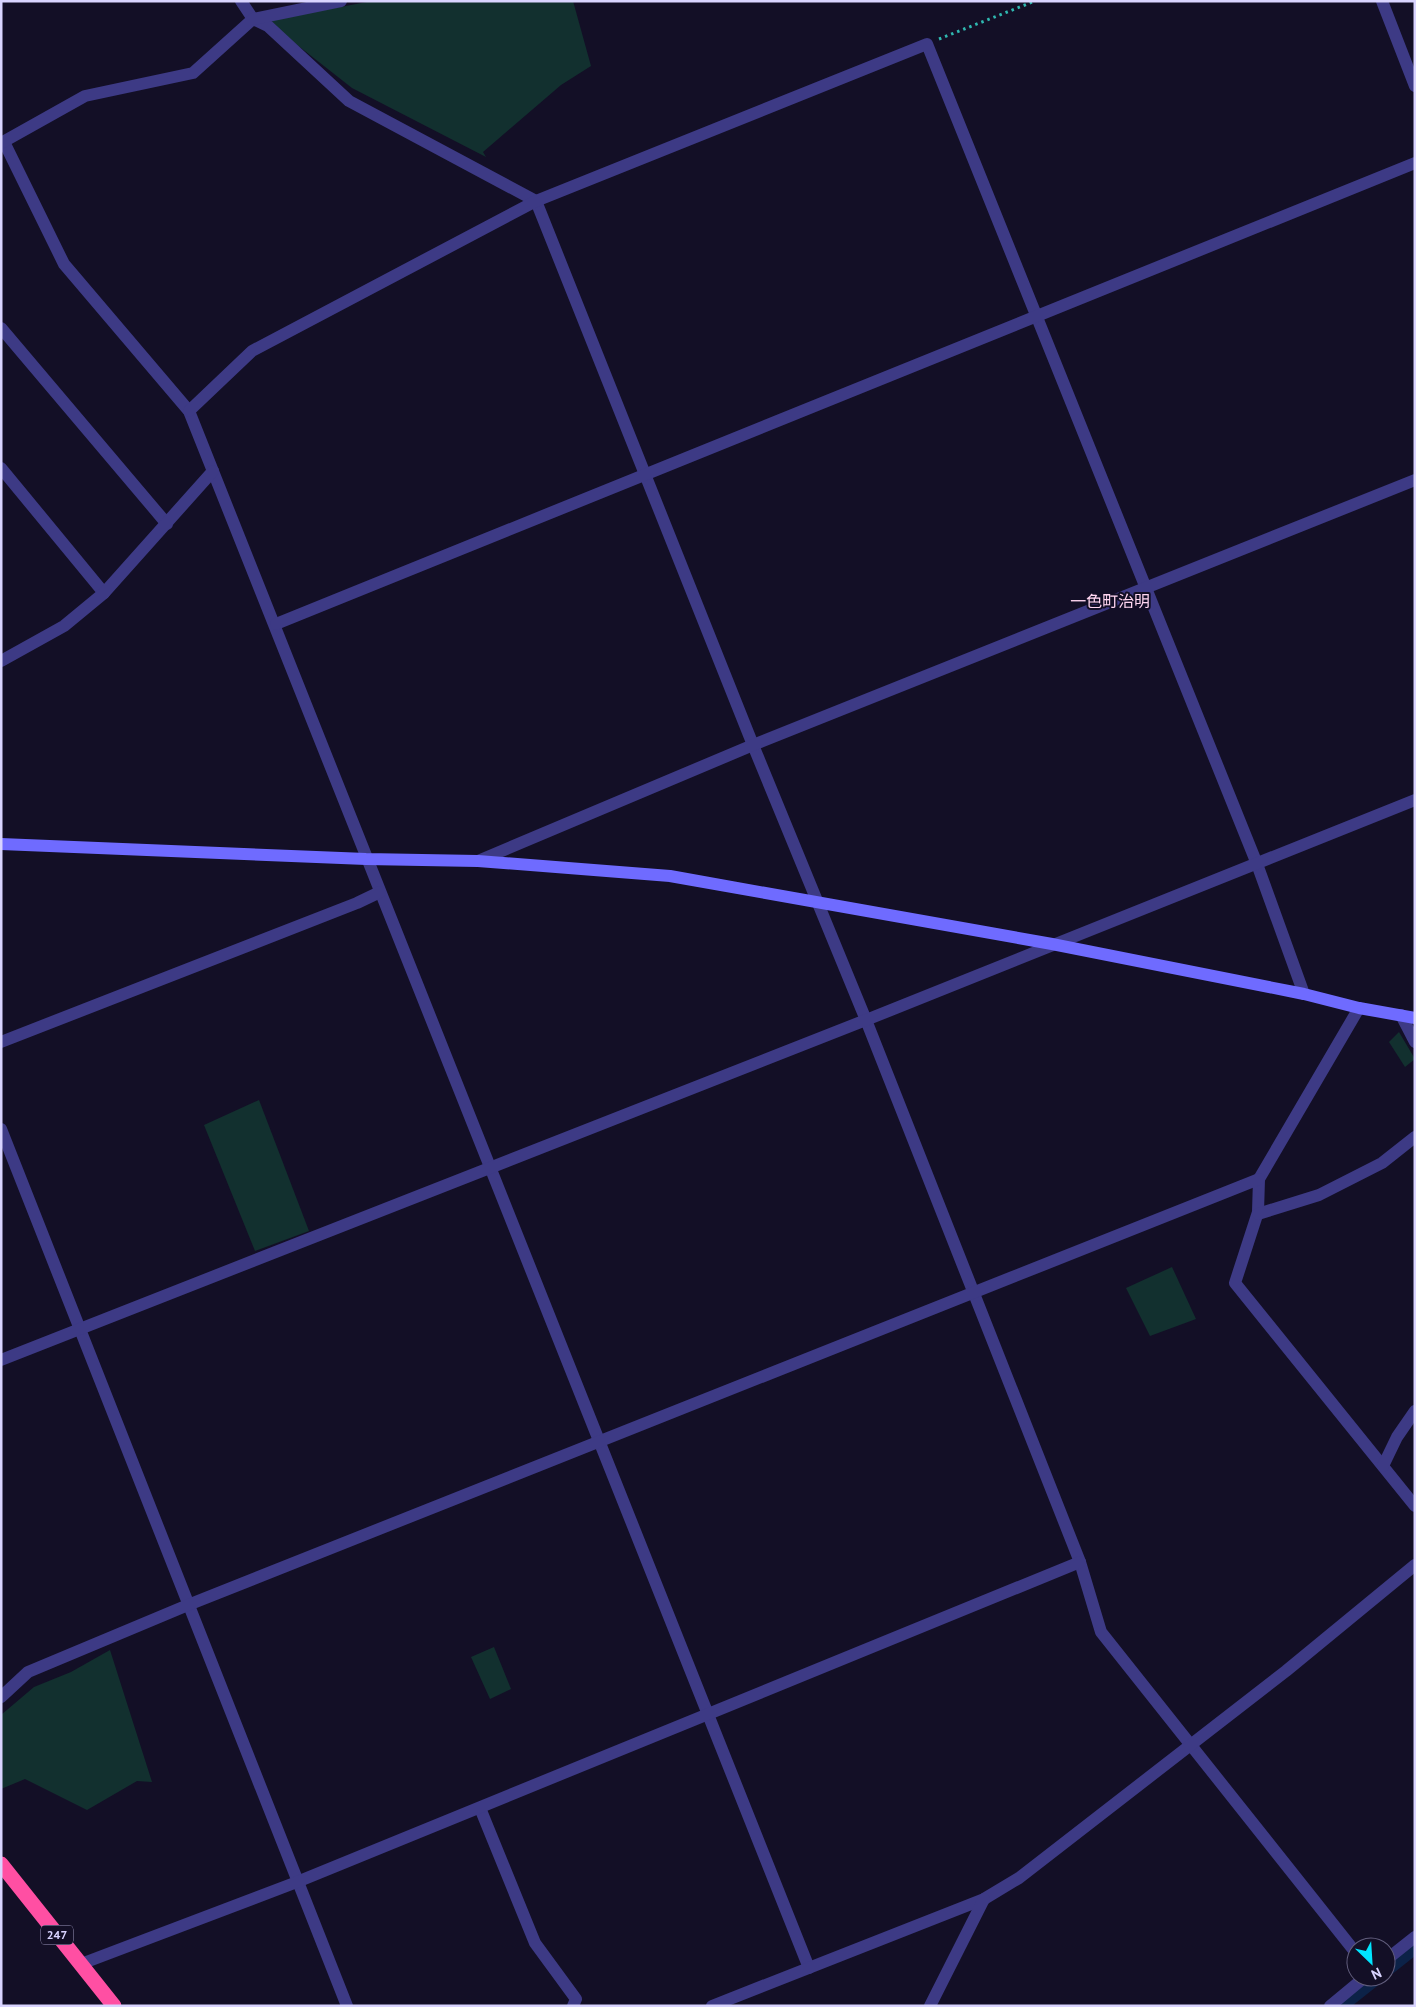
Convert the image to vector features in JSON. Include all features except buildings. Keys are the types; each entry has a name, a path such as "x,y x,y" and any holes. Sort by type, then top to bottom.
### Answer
{"highway":[{"name":"247","path":"1,1864 114,2006"}],"street":[{"path":"241,1 253,20 268,26 349,100 536,201 816,902 866,1020 972,1293 1080,1562 1101,1632 1346,1940"},
{"path":"341,1 253,20 193,73 85,96 3,143 64,264 189,410 276,624 366,859 810,1968"},
{"path":"1382,1 1415,86"},
{"path":"189,410 252,351 536,201 927,44 1257,864 1304,994"},
{"path":"276,624 1415,163"},
{"path":"1,328 167,524"},
{"path":"1,468 104,593"},
{"path":"1,660 64,626 104,593 213,471"},
{"path":"478,861 753,745 1415,480"},
{"path":"1,1360 78,1328 866,1020 1415,800"},
{"path":"1,844 366,859 478,861 670,876 1052,944 1415,1018"},
{"path":"1,1042 339,910 380,892"},
{"path":"1359,1008 1259,1179 1258,1214 1235,1283 1415,1506"},
{"path":"1401,1015 1415,1042"},
{"path":"1,1129 347,2006"},
{"path":"1258,1214 1319,1195 1382,1163 1415,1137"},
{"path":"1,1697 28,1672 188,1605 1259,1179"},
{"path":"1383,1466 1397,1437 1415,1411"},
{"path":"81,1964 297,1882 1080,1562"},
{"path":"712,2006 984,1900 1019,1878 1286,1671 1415,1564"},
{"path":"480,1808 535,1943 576,1999 573,2006"},
{"path":"930,2006 984,1900"},
{"path":"1396,1952 1415,1937"},
{"path":"1330,2006 1353,1987"}],"path":[{"path":"927,44 1035,1"}],"green space":[{"path":"372,1 573,1 591,66 561,85 483,152 486,157 352,88 273,26 272,20"},
{"path":"1399,1032 1415,1059 1405,1067 1389,1042"},
{"path":"259,1100 309,1231 255,1251 204,1125"},
{"path":"1172,1267 1196,1319 1150,1336 1126,1288"},
{"path":"494,1647 511,1689 490,1699 471,1657"},
{"path":"110,1650 152,1782 137,1781 87,1810 25,1779 1,1789 1,1715 34,1687 71,1672"}],"water":[{"path":"1415,1943 1415,1956 1396,1971 1396,1958"},
{"path":"1360,1987 1376,1987 1352,2006 1336,2006"}],"district":[{"name":"一色町治明","path":"1110,601"}]}
